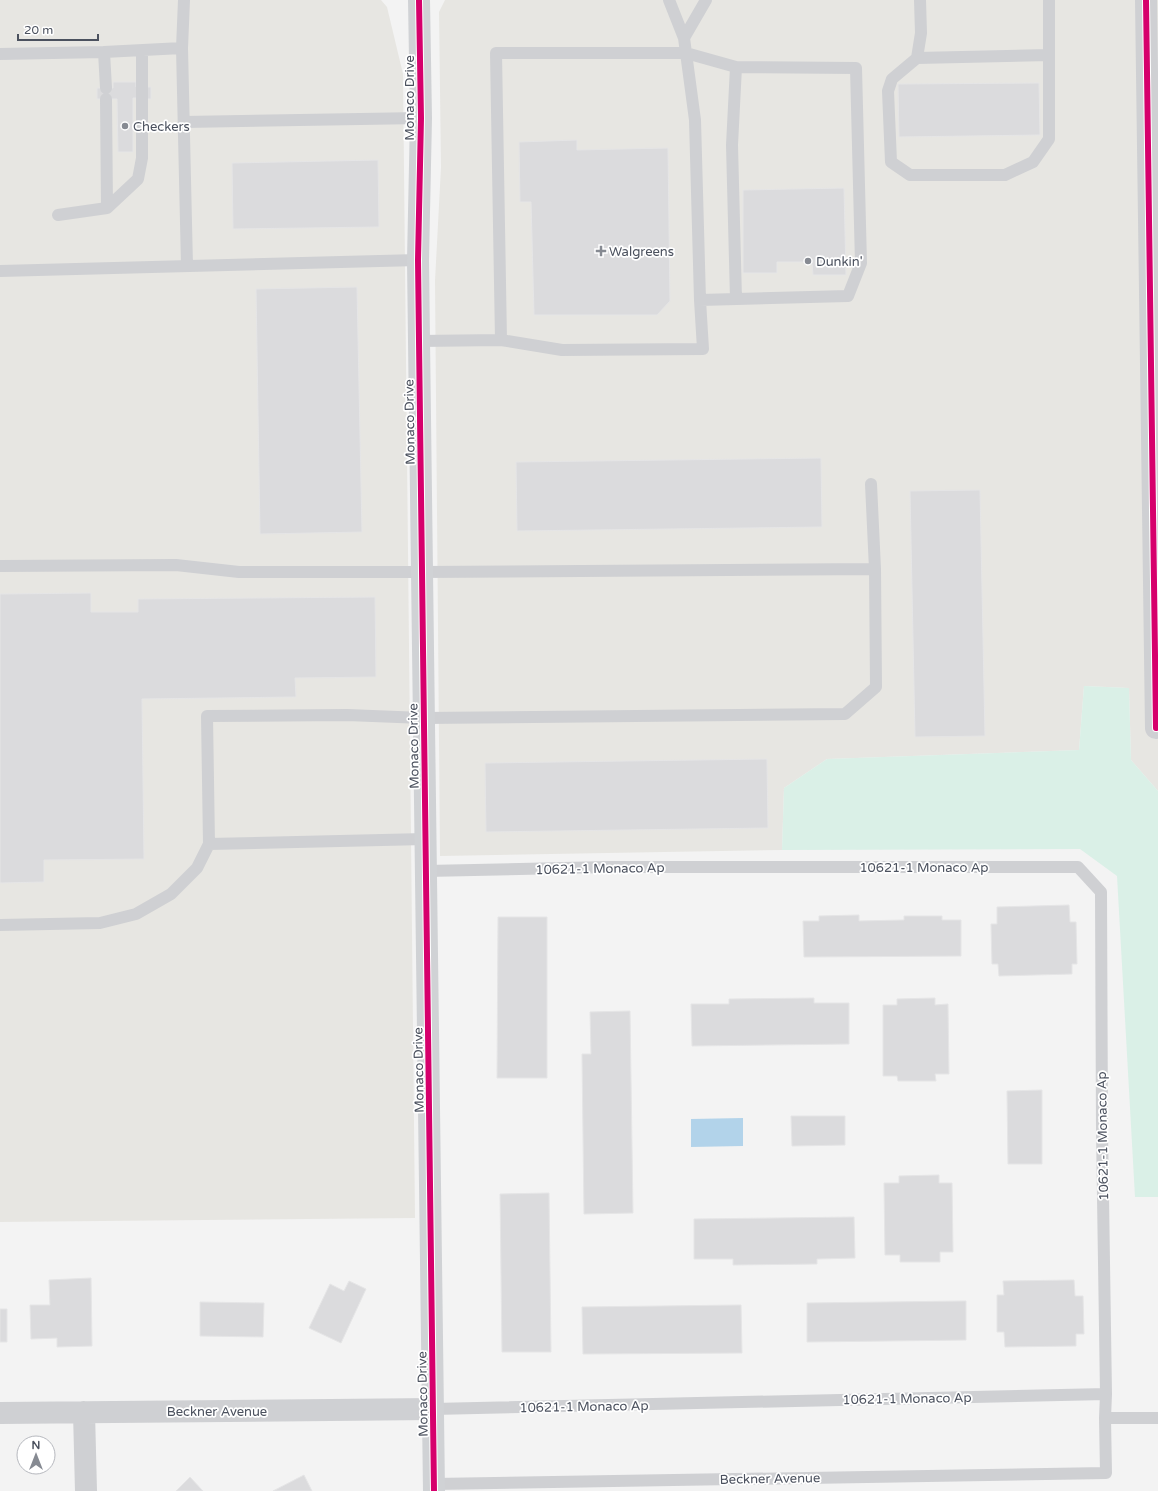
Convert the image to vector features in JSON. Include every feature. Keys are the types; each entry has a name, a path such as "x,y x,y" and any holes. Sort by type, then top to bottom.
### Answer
{"street":[{"name":"Monaco Drive","path":"419,0 421,118 418,260 434,1487"},
{"path":"1146,0 1153,61 1156,728"},
{"name":"Beckner Avenue","path":"0,1413 433,1409"},
{"path":"84,1412 86,1491"}],"lane":[{"path":"184,0 182,48 187,266"},
{"path":"419,341 501,340 562,350 703,349 700,300 695,120 684,38 669,0"},
{"path":"684,38 706,0"},
{"path":"917,58 921,33 920,0"},
{"path":"1049,0 1049,55 1049,139 1033,162 1005,176 910,175 891,162 888,91 892,79 917,58 1049,55"},
{"path":"0,54 104,52 182,48"},
{"path":"58,216 107,208 138,180 142,158 142,50"},
{"path":"104,52 106,93 107,208"},
{"path":"501,340 496,53 686,53 736,67 856,68 861,263 848,296 700,300"},
{"path":"736,67 732,145 736,299"},
{"path":"184,122 421,118"},
{"path":"0,271 418,260"},
{"path":"0,925 100,923 136,914 171,894 197,868 209,844 207,716 347,715 423,718 845,714 876,687 875,569 871,484"},
{"path":"0,566 176,565 239,572 875,569"},
{"path":"209,844 425,839"},
{"name":"10621-1 Monaco Ap","path":"426,871 608,867 1078,867 1101,892 1102,1131 1106,1394 433,1409"},
{"path":"1106,1394 1105,1418 1158,1418"},
{"name":"Beckner Avenue","path":"434,1487 1106,1472 1105,1418"}],"shaded area":[{"path":"0,0 381,0 387,7 403,74 415,1218 0,1222"},
{"path":"445,0 1158,0 1158,791 1131,760 1129,688 1084,686 1079,750 827,759 784,788 782,850 440,856 435,281 441,167 439,12"}],"green space":[{"path":"1084,686 1129,688 1131,760 1158,791 1158,1197 1135,1197 1117,876 1080,849 782,850 784,788 827,759 1079,750"}],"water":[{"path":"743,1118 743,1146 691,1147 691,1119"}],"building":[{"name":"Checkers","path":"113,82 136,82 136,87 151,87 151,99 133,98 133,152 118,152 117,99 97,99 97,88 113,88"},
{"path":"1039,83 1040,135 899,137 898,84"},
{"name":"Walgreens","path":"577,140 577,150 668,148 670,301 657,315 534,315 531,202 520,202 519,142"},
{"path":"378,160 379,227 233,229 232,163"},
{"path":"844,188 846,275 813,275 812,262 777,262 777,273 743,273 743,190"},
{"path":"357,287 362,532 260,534 256,289"},
{"path":"821,458 822,527 517,531 516,462"},
{"path":"980,490 985,736 915,737 910,491"},
{"path":"91,593 91,612 138,612 138,599 375,597 376,677 295,678 296,697 142,699 144,859 44,860 44,882 0,883 0,594"},
{"path":"767,759 768,828 486,832 485,763"},
{"path":"1069,905 1070,922 1076,922 1077,964 1072,964 1072,974 999,976 998,964 992,964 991,924 997,924 997,907"},
{"path":"859,915 859,921 904,920 904,916 942,916 942,920 961,920 961,956 804,957 803,921 819,921 819,916"},
{"path":"498,917 547,917 547,1078 497,1078"},
{"path":"814,998 814,1003 849,1003 849,1044 692,1046 691,1004 729,1004 729,999"},
{"path":"935,998 935,1005 948,1004 949,1074 935,1074 936,1081 898,1081 897,1076 883,1076 883,1005 897,1005 897,999"},
{"path":"630,1011 633,1213 584,1214 582,1054 591,1054 590,1012"},
{"path":"1042,1090 1042,1164 1008,1164 1007,1091"},
{"path":"791,1116 845,1116 845,1145 792,1146"},
{"path":"939,1175 939,1183 952,1183 953,1252 940,1252 940,1262 900,1262 900,1255 885,1255 884,1183 899,1183 899,1176"},
{"path":"549,1193 551,1352 502,1352 500,1194"},
{"path":"854,1217 855,1258 817,1259 817,1264 733,1265 733,1259 694,1259 694,1219"},
{"path":"91,1278 92,1346 57,1347 57,1338 31,1339 30,1305 50,1305 49,1280"},
{"path":"1074,1280 1075,1296 1083,1296 1084,1334 1076,1334 1076,1346 1005,1347 1004,1332 997,1332 997,1295 1004,1295 1003,1281"},
{"path":"349,1281 366,1289 341,1343 309,1328 330,1284 344,1291"},
{"path":"966,1301 966,1340 807,1342 807,1303"},
{"path":"200,1302 264,1303 263,1337 200,1336"},
{"path":"741,1305 742,1353 583,1354 582,1307"},
{"path":"0,1309 7,1309 7,1342 0,1342"},
{"path":"304,1475 312,1491 273,1491"},
{"path":"190,1477 203,1491 176,1491"}],"cycle path":[{"path":"419,0 421,118 418,260 434,1491"},
{"path":"1146,0 1156,728"}],"place":[{"name":"Checkers","path":"125,126"},
{"name":"Walgreens","path":"601,251"},
{"name":"Dunkin'","path":"808,261"}]}
